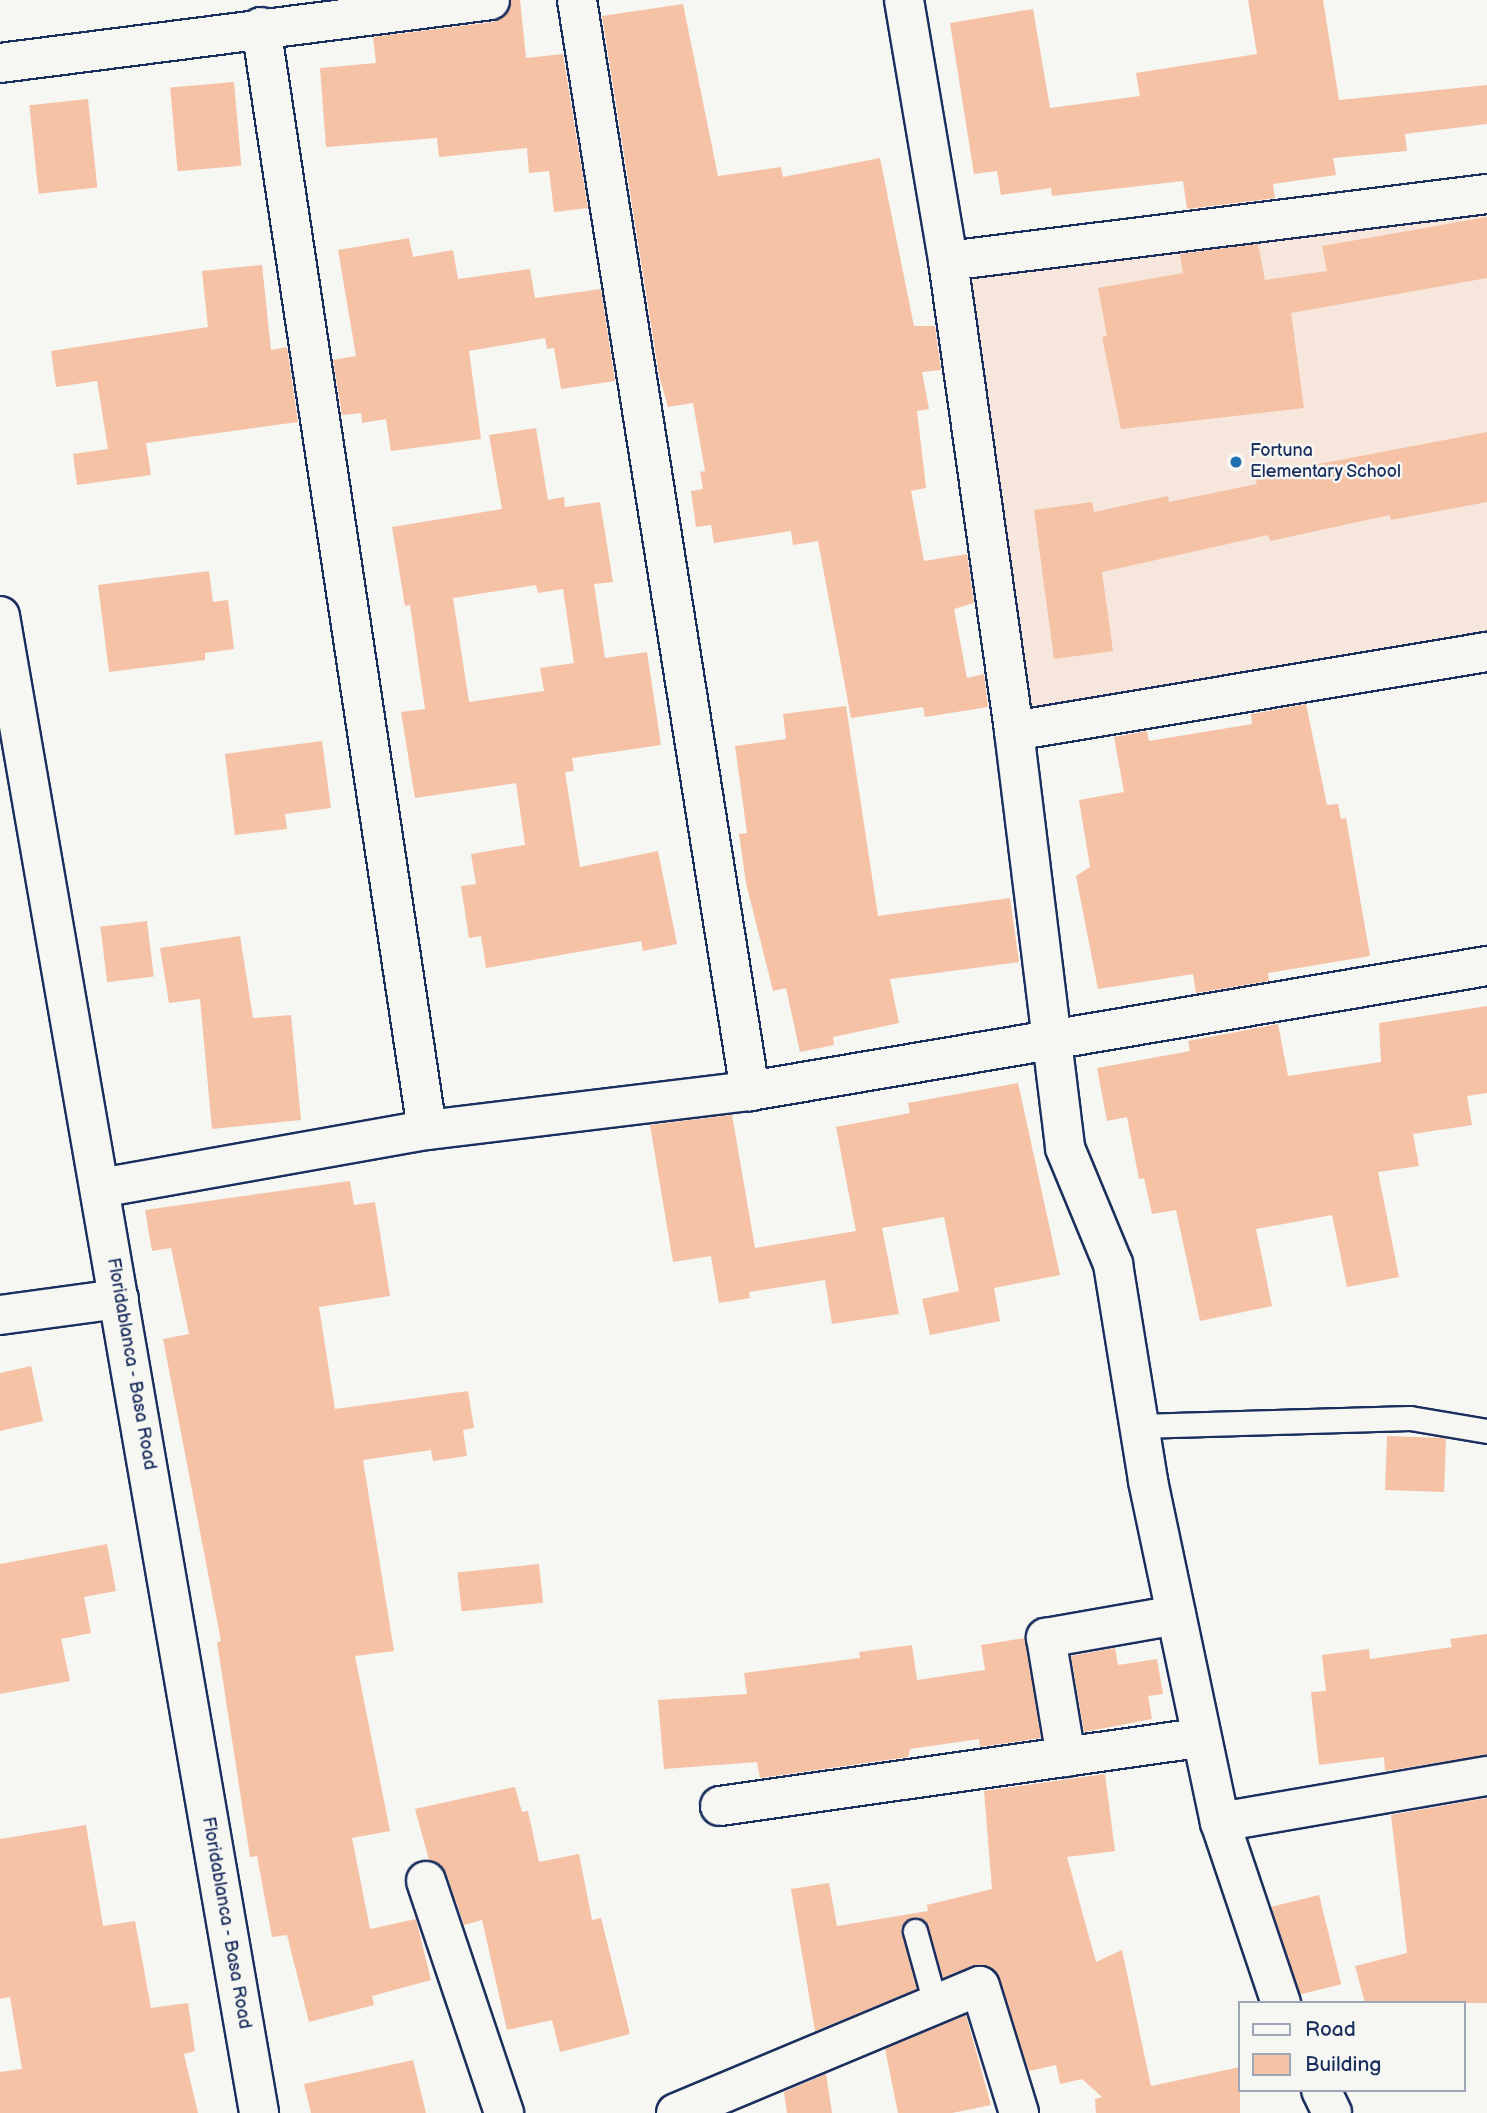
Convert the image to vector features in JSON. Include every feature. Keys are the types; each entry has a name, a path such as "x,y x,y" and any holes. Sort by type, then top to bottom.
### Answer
{"street":[{"path":"0,63 261,27 490,0"},
{"path":"577,0 750,1091"},
{"path":"904,0 948,261 1014,731 1065,1148 1112,1264 1139,1426 1200,1738 1220,1822 1280,2001"},
{"path":"261,27 427,1129"},
{"path":"948,261 1487,194"},
{"name":"Floridablanca - Basa Road","path":"0,616 259,2113"},
{"path":"1014,731 1487,652"},
{"path":"100,1188 427,1129 750,1091 1487,966"},
{"path":"0,1315 119,1298"},
{"path":"1066,1757 1046,1638 1176,1615"},
{"path":"720,1805 1200,1738"},
{"path":"1220,1822 1487,1776"},
{"path":"426,1881 504,2113"},
{"path":"676,2113 980,1986 1020,2113"},
{"path":"1322,2092 1332,2113"}],"lane":[{"path":"1139,1426 1410,1418 1487,1431"},
{"path":"915,1931 935,2003"}],"shaded area":[{"name":"Fortuna Elementary School","path":"1487,202 1487,647 1021,725 959,276"}],"building":[{"path":"511,0 520,0 526,58 563,54 588,208 554,212 549,171 529,173 527,148 439,157 437,138 326,147 320,68 376,63 373,37 493,22 504,17"},
{"path":"1248,0 1323,0 1339,100 1487,85 1487,124 1405,134 1407,151 1333,158 1336,175 1273,184 1275,198 1187,209 1183,181 1052,196 1051,188 1001,195 997,171 974,174 950,23 1033,9 1050,108 1140,96 1136,73 1257,54"},
{"path":"683,4 718,176 781,167 783,177 880,158 914,326 935,326 941,370 922,372 929,409 917,411 926,488 911,491 924,561 967,554 974,603 954,609 967,678 984,674 988,707 925,717 923,707 851,718 818,541 793,545 791,531 714,543 711,525 696,527 691,491 703,489 700,472 705,471 693,403 668,407 659,375 602,16"},
{"path":"234,82 241,166 178,171 170,88"},
{"path":"88,99 97,188 39,194 29,105"},
{"path":"1487,217 1487,278 1291,313 1304,408 1121,429 1102,337 1107,336 1098,288 1183,273 1180,254 1258,244 1265,280 1327,271 1322,246"},
{"path":"409,238 413,257 453,250 458,279 530,269 535,298 601,289 615,381 561,389 554,348 547,349 545,338 469,351 481,439 391,451 386,419 362,423 361,413 342,415 333,360 356,356 338,250"},
{"path":"262,265 271,350 287,347 298,422 146,443 151,475 77,485 73,454 108,449 97,381 56,387 51,351 208,327 202,271"},
{"path":"536,428 548,500 564,497 565,507 600,502 613,582 594,584 605,658 647,652 661,745 572,758 574,771 565,772 580,867 658,851 677,944 643,951 641,941 486,968 481,936 469,938 461,886 476,884 471,854 525,845 516,783 415,798 401,712 425,709 410,605 405,606 392,527 502,509 489,435","holes":["536,585 538,593 563,589 574,663 540,668 544,691 469,702 453,598"]},
{"path":"1487,432 1487,502 1391,520 1390,515 1270,541 1268,535 1102,572 1113,651 1054,659 1034,510 1092,502 1094,512 1168,496 1169,502 1257,484 1255,476"},
{"path":"209,571 213,602 228,600 234,649 205,653 205,660 109,672 98,585"},
{"path":"1306,704 1327,805 1338,804 1341,819 1346,818 1370,956 1268,973 1269,981 1196,993 1193,974 1098,989 1076,876 1090,867 1079,800 1124,792 1114,737 1147,731 1149,741 1252,724 1251,714"},
{"path":"846,706 878,916 1010,898 1019,962 890,979 899,1023 833,1037 834,1045 800,1052 786,988 773,991 746,883 739,834 747,833 735,746 786,739 783,714"},
{"path":"322,741 331,808 285,814 287,829 235,835 225,754"},
{"path":"147,921 154,977 107,982 100,927"},
{"path":"240,936 253,1018 291,1015 301,1120 212,1129 200,999 169,1003 160,948"},
{"path":"1487,1006 1487,1093 1467,1096 1472,1125 1413,1134 1419,1166 1378,1172 1399,1277 1347,1287 1332,1215 1256,1229 1272,1306 1200,1321 1176,1210 1152,1214 1144,1178 1139,1179 1127,1117 1107,1121 1097,1068 1190,1051 1188,1041 1278,1024 1288,1076 1381,1062 1379,1023"},
{"path":"1018,1083 1060,1275 994,1288 1000,1321 930,1335 922,1299 959,1291 944,1217 882,1228 899,1314 832,1324 825,1280 749,1292 750,1298 719,1303 711,1256 673,1262 650,1125 732,1115 755,1248 856,1231 836,1127 910,1113 908,1103"},
{"path":"350,1181 354,1205 375,1202 390,1296 319,1307 335,1409 468,1391 474,1428 463,1430 467,1456 433,1461 431,1450 363,1460 394,1651 355,1656 390,1831 352,1838 370,1929 416,1919 431,1980 372,1996 374,2005 309,2022 287,1935 272,1937 257,1856 250,1857 217,1642 221,1641 163,1339 189,1334 171,1248 152,1251 145,1210"},
{"path":"31,1366 43,1421 0,1431 0,1373"},
{"path":"1387,1436 1446,1438 1444,1492 1385,1490"},
{"path":"107,1544 116,1591 84,1597 91,1633 61,1639 70,1681 0,1694 0,1564"},
{"path":"539,1564 543,1603 462,1611 457,1573"},
{"path":"1487,1634 1487,1755 1385,1771 1384,1757 1319,1765 1311,1692 1326,1691 1322,1655 1369,1649 1370,1659 1452,1647 1450,1639"},
{"path":"1025,1638 1041,1738 980,1747 979,1739 910,1749 908,1757 760,1778 757,1762 664,1769 658,1700 747,1694 744,1673 860,1658 859,1652 912,1645 917,1680 985,1670 981,1645"},
{"path":"1115,1648 1118,1665 1157,1659 1163,1694 1148,1696 1152,1719 1084,1732 1071,1656"},
{"path":"1105,1774 1115,1851 1067,1857 1096,1962 1122,1950 1151,2086 1238,2067 1240,2113 1096,2113 1095,2099 1102,2097 1082,2079 1060,2084 1056,2065 1029,2071 995,1970 972,1966 943,1978 928,1927 918,1917 906,1921 901,1928 917,1989 815,2031 791,1889 829,1883 837,1926 928,1911 927,1905 992,1889 984,1791"},
{"path":"515,1787 522,1812 528,1811 539,1862 579,1854 592,1920 601,1918 630,2034 560,2052 552,2020 507,2030 482,1920 464,1925 446,1873 429,1860 415,1809"},
{"path":"1487,1798 1487,2003 1364,2001 1355,1966 1407,1953 1391,1815"},
{"path":"86,1825 103,1926 135,1921 151,2008 188,2003 195,2051 184,2054 198,2113 0,2113 0,2072 22,2069 10,1997 0,1999 0,1839"},
{"path":"1319,1895 1341,1984 1294,1996 1271,1907"},
{"path":"966,2015 991,2105 952,2113 898,2113 885,2049"},
{"path":"413,2060 426,2113 311,2113 304,2084"},
{"path":"826,2074 832,2113 787,2113 784,2092"}],"place":[{"name":"Fortuna Elementary School","path":"1236,462"}]}
